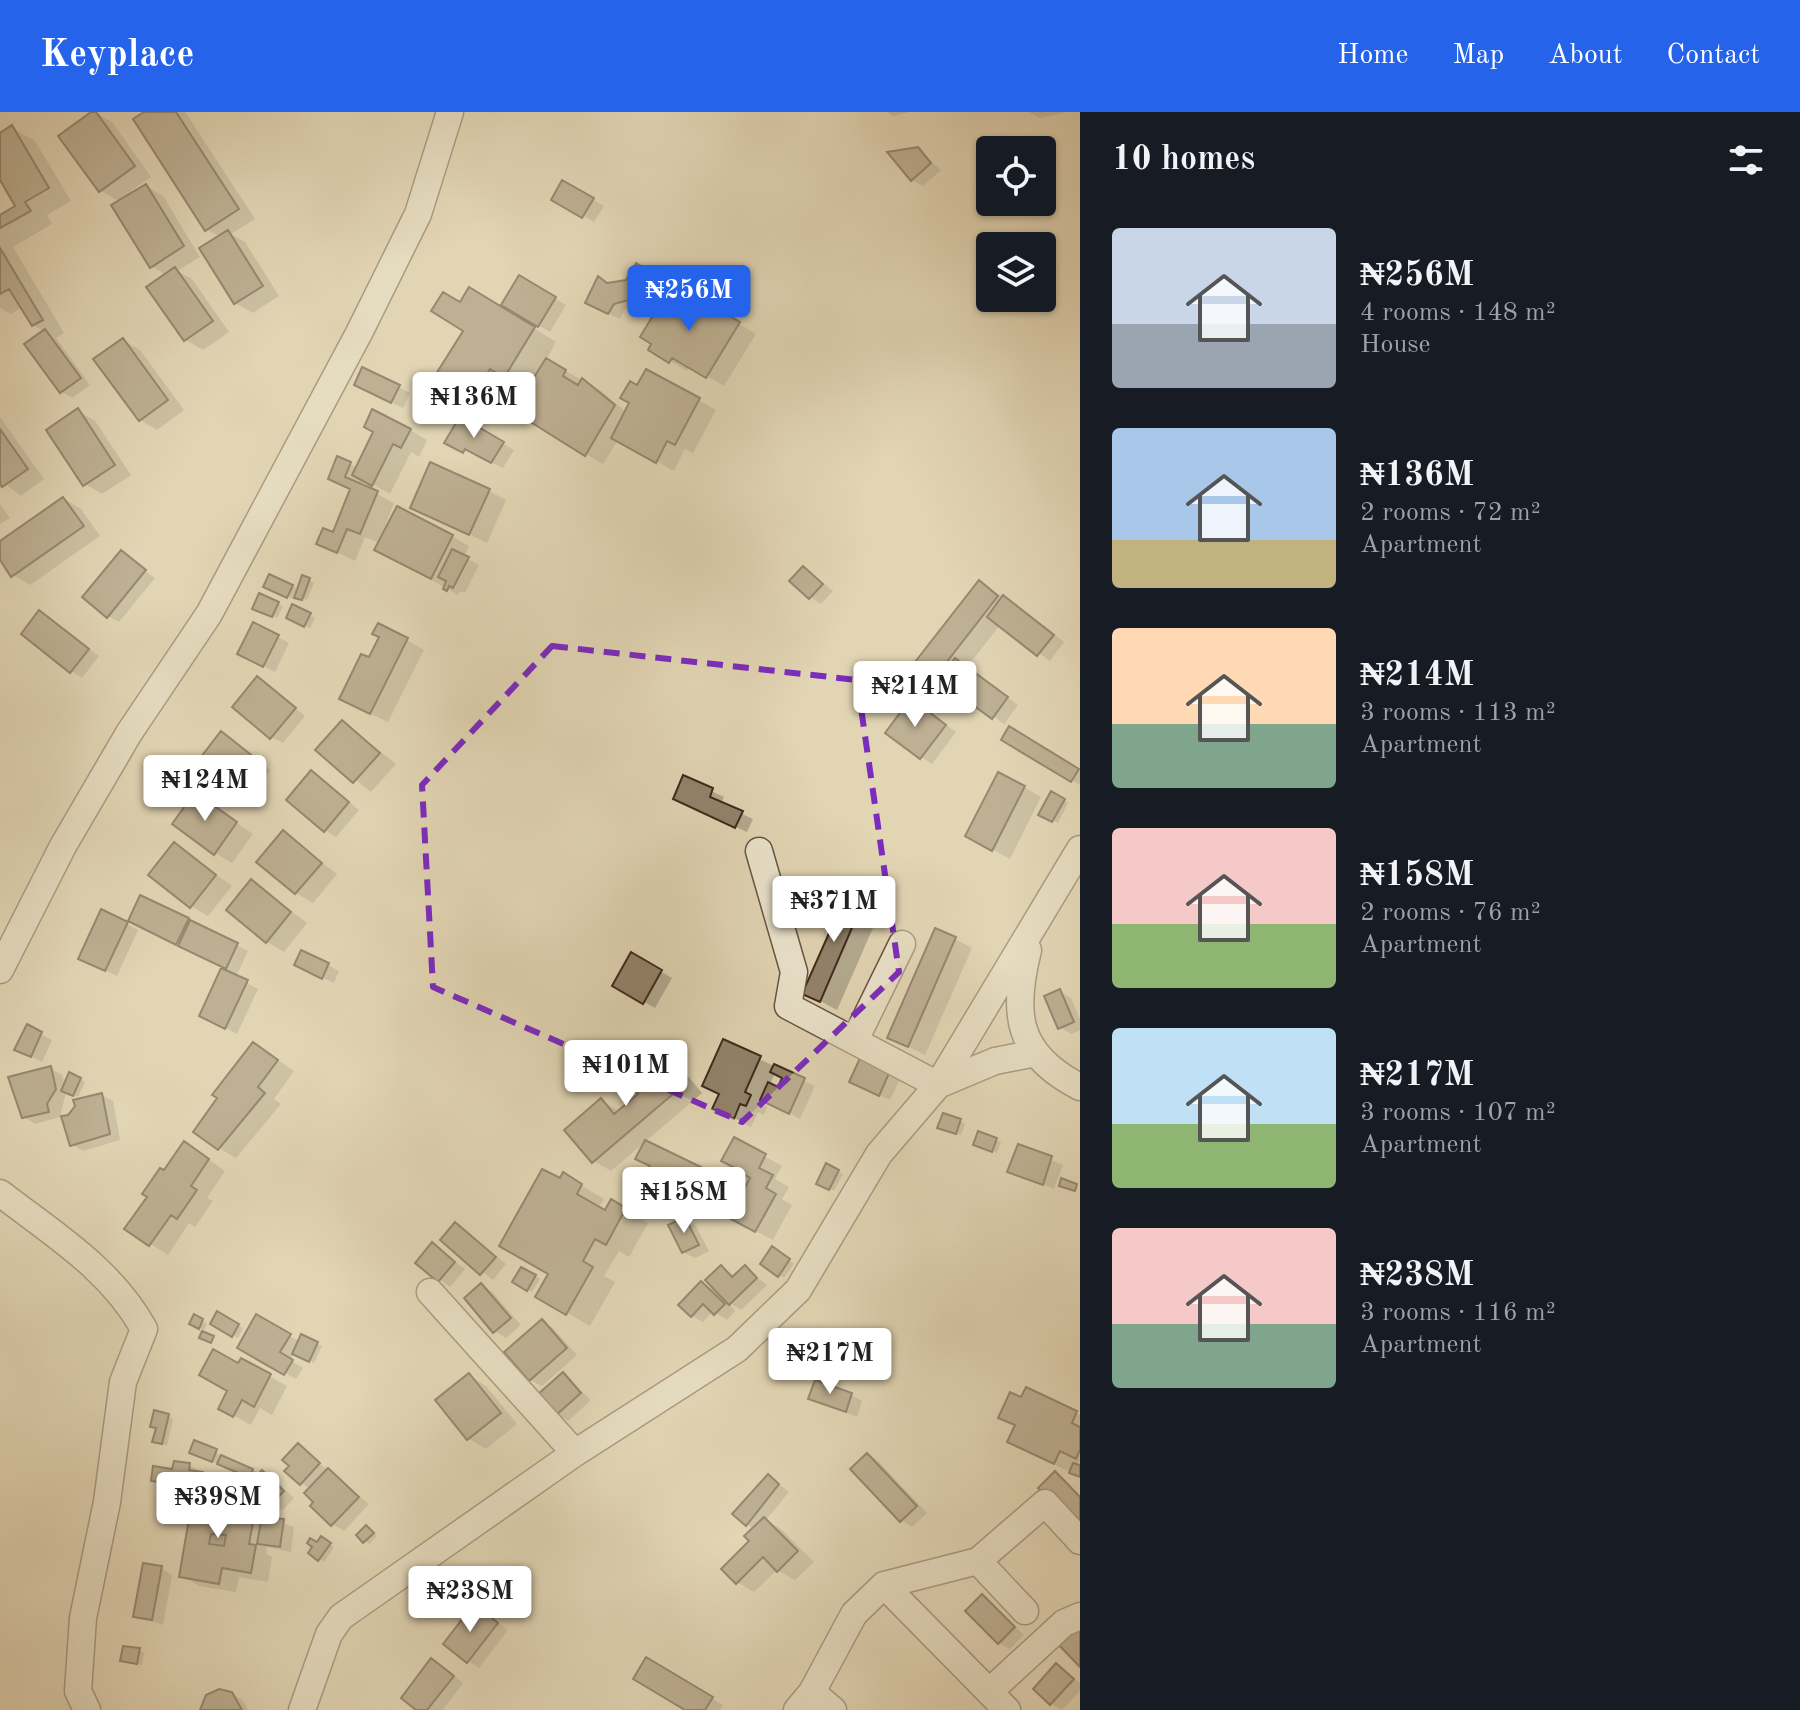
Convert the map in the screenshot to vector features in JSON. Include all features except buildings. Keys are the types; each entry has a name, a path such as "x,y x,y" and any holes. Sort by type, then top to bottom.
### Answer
{"street":[{"path":"0,970 63,846 115,758 209,614 359,333 418,214 450,112"},
{"path":"302,1710 329,1634 341,1617 575,1453 737,1349 798,1290 879,1154 938,1085 1080,849"},
{"path":"759,851 794,972 788,1006 938,1085"},
{"path":"1034,924 1019,999 1020,1024 1036,1053 1080,1087"},
{"path":"855,1040 902,944"},
{"path":"938,1085 995,1061 1036,1053"},
{"path":"0,1193 92,1263 132,1307 144,1329 123,1382 107,1502 83,1618 78,1691 87,1710"},
{"path":"430,1292 575,1453"},
{"path":"833,1710 804,1701 854,1614 884,1585 978,1561 1045,1503 1080,1541"},
{"path":"978,1561 1025,1611"},
{"path":"884,1585 998,1701 1064,1623 1080,1616"}],"highlighted area":[{"path":"552,646 857,680 899,972 742,1122 433,987 422,785"}]}
